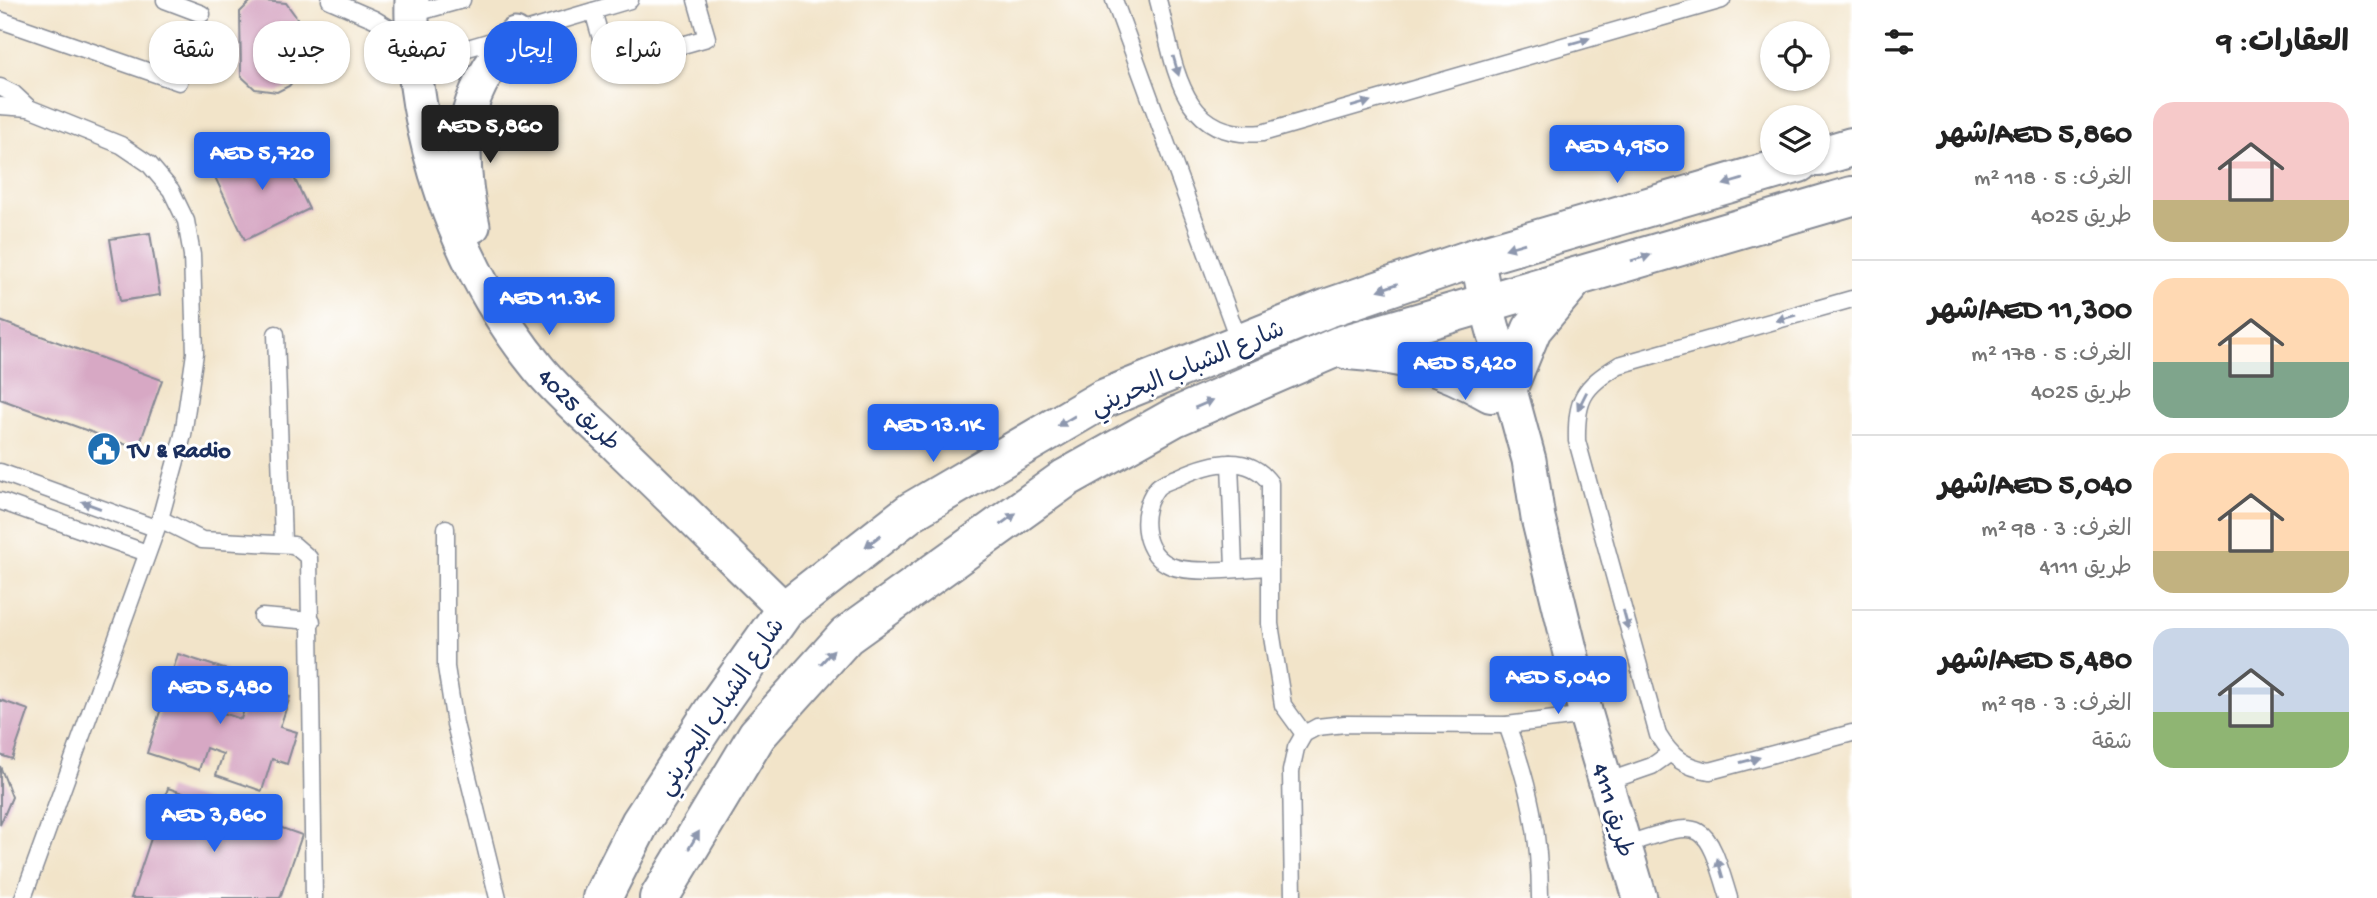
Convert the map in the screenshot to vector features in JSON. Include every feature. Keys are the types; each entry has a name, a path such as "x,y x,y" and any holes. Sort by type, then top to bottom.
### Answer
{"street":[{"path":"484,74 464,129 464,183 488,293"},
{"name":"طريق 4025","path":"419,84 424,124 439,182 460,239 488,293 540,370 785,610"},
{"path":"1830,153 1852,147"},
{"name":"شارع الشباب البحريني","path":"602,898 640,823 714,710 785,610 912,511 1103,399 1328,308 1465,260 1760,174"},
{"name":"شارع الشباب البحريني","path":"664,894 757,735 846,636 1066,478 1175,417 1332,349 1852,196"},
{"name":"طريق 4111","path":"1465,260 1500,389 1529,460 1538,518 1586,715 1640,898"},
{"path":"1332,349 1387,353 1424,362 1500,389 1532,329 1575,278"}],"lane":[{"path":"165,0 201,14"},
{"path":"330,0 375,21"},
{"path":"428,21 462,0"},
{"path":"560,21 629,0"},
{"path":"593,11 609,66 707,37 696,0"},
{"path":"1114,0 1240,344"},
{"path":"1158,0 1188,102 1202,119 1220,130 1240,135 1275,130 1722,0"},
{"path":"0,20 149,72"},
{"path":"0,87 14,94 29,108"},
{"path":"0,106 29,108 121,145 149,164 171,190 186,221 192,255 195,353 191,394 158,524 23,898"},
{"path":"1852,299 1619,366 1592,382 1576,409 1577,441 1658,736 1669,754 1688,767 1710,771 1852,733"},
{"path":"276,334 283,544"},
{"path":"1268,567 1191,569 1168,565 1149,548 1145,526 1148,504 1157,487 1202,466 1230,463 1247,463 1261,470 1269,483 1270,624 1283,705 1304,734"},
{"path":"1230,463 1234,568"},
{"path":"0,472 201,540 283,544 303,550 309,558 314,898"},
{"path":"27,510 36,485"},
{"path":"0,501 147,553"},
{"path":"446,528 446,667 455,724 498,898"},
{"path":"262,617 312,621"},
{"path":"1293,898 1291,771 1296,748 1304,734 1317,727 1345,724 1507,725 1586,715"},
{"path":"1507,725 1528,781 1540,865 1540,898"},
{"path":"1606,782 1652,766 1669,754"},
{"path":"1624,845 1682,829 1696,830 1709,838 1729,898"}],"building":[{"path":"252,0 286,3 297,18 297,21 253,21 253,84 291,84 289,86 277,92 255,89 241,76 240,12"},
{"path":"278,144 309,209 245,240 214,175"},
{"path":"150,233 160,295 120,301 110,239"},
{"path":"0,321 162,380 138,449 0,399"},
{"path":"178,654 227,670 214,710 241,719 252,685 290,697 280,727 297,732 287,764 272,759 262,791 216,775 223,754 206,748 199,770 147,753"},
{"path":"0,700 29,710 12,759 0,755"},
{"path":"0,766 12,797 0,825"},
{"path":"168,788 302,835 280,898 131,898"}],"place":[{"name":"TV & Radio","path":"104,449"}]}
